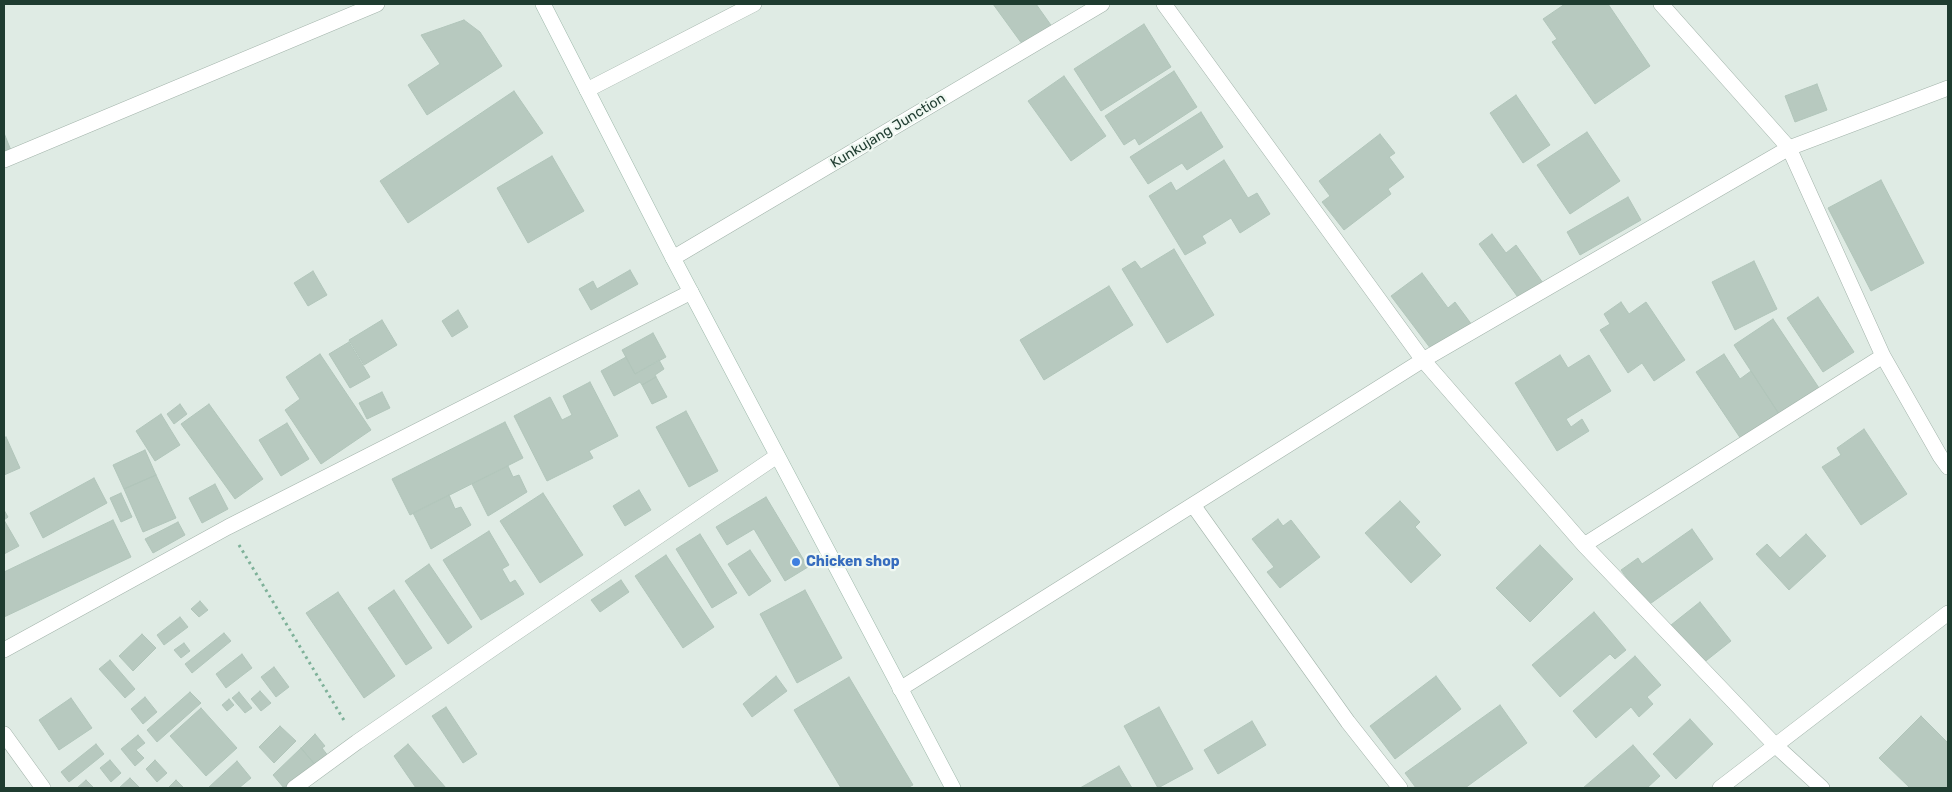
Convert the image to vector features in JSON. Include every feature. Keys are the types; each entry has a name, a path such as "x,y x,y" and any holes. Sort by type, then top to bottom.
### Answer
{"street":[{"path":"4,160 377,4"},
{"path":"542,4 673,258 900,689 949,787"},
{"path":"587,90 754,4"},
{"name":"Kunkujang Junction","path":"673,258 1102,4"},
{"path":"1164,4 1423,360 1584,545 1776,746 1822,788"},
{"path":"1661,4 1789,148 1883,356 1948,467"},
{"path":"900,689 1423,360 1789,148 1948,88"},
{"path":"4,650 228,527 691,292"},
{"path":"1584,545 1883,356"},
{"path":"294,788 358,742 777,456"},
{"path":"1193,505 1348,722 1400,788"},
{"path":"1720,788 1948,613"},
{"path":"4,734 43,788"}],"path":[{"path":"228,527 358,742"}],"building":[{"path":"993,4 1036,4 1053,28 1025,48"},
{"path":"1565,4 1608,4 1650,66 1595,104 1552,42 1557,39 1543,19"},
{"path":"464,20 480,32 502,66 427,115 408,85 440,64 421,35"},
{"path":"1144,24 1171,67 1101,111 1074,69"},
{"path":"1174,71 1197,107 1139,145 1135,138 1124,145 1105,116"},
{"path":"1064,76 1106,136 1071,161 1028,101"},
{"path":"1817,84 1827,110 1795,122 1785,96"},
{"path":"514,91 543,133 408,223 380,181"},
{"path":"1516,95 1550,145 1523,163 1490,113"},
{"path":"1201,112 1223,147 1187,170 1182,163 1148,184 1130,157"},
{"path":"1587,132 1620,181 1570,214 1537,165"},
{"path":"4,133 12,153 4,157"},
{"path":"1380,134 1395,153 1389,157 1404,177 1388,189 1391,194 1344,230 1322,202 1330,196 1319,181"},
{"path":"552,156 584,211 528,243 497,188"},
{"path":"1224,160 1248,198 1257,193 1270,214 1240,233 1231,218 1202,236 1206,243 1185,255 1149,196 1171,182 1176,191"},
{"path":"1881,180 1924,263 1871,291 1828,208"},
{"path":"1628,197 1641,220 1580,255 1567,232"},
{"path":"1492,234 1506,253 1516,245 1543,283 1520,300 1479,244"},
{"path":"1174,249 1214,315 1167,343 1122,269 1135,261 1141,269"},
{"path":"1754,261 1777,309 1735,330 1712,282"},
{"path":"630,270 638,284 591,310 579,289 593,281 597,289"},
{"path":"313,271 327,295 308,306 294,283"},
{"path":"1422,273 1448,308 1455,302 1472,325 1434,353 1391,296"},
{"path":"1109,286 1133,325 1044,380 1020,340"},
{"path":"1818,297 1854,352 1823,372 1787,318"},
{"path":"1621,302 1629,314 1646,302 1685,360 1654,381 1642,363 1628,373 1600,330 1610,324 1604,314"},
{"path":"458,310 468,327 452,337 442,321"},
{"path":"1773,319 1819,388 1779,414 1734,345"},
{"path":"382,320 397,345 364,365 349,340"},
{"path":"653,333 666,357 635,374 622,350"},
{"path":"349,342 370,377 350,388 329,354"},
{"path":"320,354 371,430 321,464 285,410 300,399 286,377"},
{"path":"1724,354 1740,379 1751,371 1779,414 1741,439 1696,372"},
{"path":"1560,355 1568,368 1589,355 1611,391 1566,419 1571,427 1582,419 1589,431 1557,451 1515,383"},
{"path":"626,357 635,374 659,360 664,369 655,375 656,377 642,385 640,382 614,396 601,371"},
{"path":"656,377 667,397 652,404 642,385"},
{"path":"590,382 618,436 589,451 593,458 547,481 514,416 550,397 562,420 572,415 563,396"},
{"path":"382,392 390,408 367,419 359,403"},
{"path":"180,404 187,414 174,424 167,414"},
{"path":"209,404 263,479 235,499 181,424"},
{"path":"686,411 718,471 689,487 656,427"},
{"path":"161,414 180,445 155,461 136,431"},
{"path":"505,422 523,458 410,515 392,479"},
{"path":"287,423 309,459 281,476 259,440"},
{"path":"1864,429 1907,494 1861,525 1822,467 1841,455 1837,448"},
{"path":"6,437 20,468 4,475 4,438"},
{"path":"145,450 156,475 124,489 113,465"},
{"path":"508,466 513,477 519,475 527,492 488,516 472,484"},
{"path":"156,475 176,518 143,532 124,489"},
{"path":"94,478 107,503 43,538 30,513"},
{"path":"215,484 228,509 202,523 189,498"},
{"path":"639,490 651,510 625,526 613,506"},
{"path":"121,493 132,517 121,522 110,498"},
{"path":"543,493 583,555 540,583 500,521"},
{"path":"449,495 455,509 461,507 471,525 431,549 413,513"},
{"path":"766,497 808,567 785,581 754,529 727,545 716,527"},
{"path":"1400,501 1420,522 1415,527 1441,555 1411,583 1365,533"},
{"path":"4,510 8,517 4,520"},
{"path":"1278,519 1283,526 1291,520 1320,557 1280,588 1267,572 1274,567 1252,539"},
{"path":"4,520 19,546 4,554"},
{"path":"113,520 131,557 4,617 4,572"},
{"path":"178,522 185,535 153,553 145,539"},
{"path":"1692,529 1713,559 1647,606 1621,570 1638,558 1642,564"},
{"path":"489,531 509,565 502,569 510,583 515,580 524,594 481,620 443,560"},
{"path":"700,534 737,593 712,608 676,549"},
{"path":"1806,534 1826,556 1789,590 1756,554 1767,544 1780,558"},
{"path":"1540,545 1573,579 1530,622 1496,588"},
{"path":"750,550 771,581 749,596 728,564"},
{"path":"666,555 714,627 683,648 635,576"},
{"path":"429,564 472,627 448,644 405,581"},
{"path":"621,580 629,592 600,612 591,600"},
{"path":"394,590 432,648 406,665 368,608"},
{"path":"805,590 842,658 797,683 760,614"},
{"path":"338,592 395,676 364,698 306,613"},
{"path":"200,601 208,610 199,617 191,609"},
{"path":"1700,602 1731,641 1702,664 1671,625"},
{"path":"1594,612 1626,650 1615,659 1610,654 1560,697 1532,665"},
{"path":"180,617 188,627 164,645 157,635"},
{"path":"224,633 231,641 192,673 185,664"},
{"path":"142,634 156,648 133,671 119,656"},
{"path":"184,643 190,651 181,658 174,650"},
{"path":"242,654 252,668 226,688 216,674"},
{"path":"1635,656 1661,685 1647,697 1653,704 1639,717 1631,707 1596,738 1573,711"},
{"path":"110,660 135,689 125,698 99,669"},
{"path":"274,667 289,687 276,697 261,677"},
{"path":"776,676 787,691 752,717 743,704"},
{"path":"1436,676 1461,709 1395,759 1370,726"},
{"path":"849,677 913,785 907,788 841,788 794,710"},
{"path":"260,691 271,703 261,711 251,699"},
{"path":"190,692 201,703 157,742 147,730"},
{"path":"239,692 252,708 245,713 232,698"},
{"path":"145,697 157,712 143,724 131,709"},
{"path":"71,698 92,728 59,750 39,720"},
{"path":"229,699 234,705 227,711 222,705"},
{"path":"1500,705 1527,743 1465,788 1416,788 1405,773"},
{"path":"446,707 477,754 463,763 432,716"},
{"path":"1159,707 1193,769 1158,788 1124,726"},
{"path":"201,708 237,748 206,776 170,736"},
{"path":"1921,716 1948,743 1948,788 1910,788 1879,758"},
{"path":"1690,719 1713,744 1676,779 1653,754"},
{"path":"1252,721 1266,745 1218,774 1204,750"},
{"path":"280,726 296,741 274,763 259,747"},
{"path":"315,734 325,746 322,748 329,757 317,767 301,748"},
{"path":"138,735 145,743 136,750 144,758 135,766 121,749"},
{"path":"96,744 104,754 69,782 61,772"},
{"path":"408,744 446,788 416,788 394,756"},
{"path":"1633,745 1660,776 1647,788 1583,788"},
{"path":"301,748 317,767 291,788 284,788 273,775"},
{"path":"110,760 121,773 111,782 100,768"},
{"path":"155,760 167,773 157,782 146,769"},
{"path":"237,761 251,778 239,788 208,788"},
{"path":"1119,766 1132,788 1080,788"},
{"path":"130,778 140,788 119,788"},
{"path":"86,780 94,788 77,788"},
{"path":"176,780 184,788 168,788"}],"place":[{"name":"Chicken shop","path":"796,562"}]}
